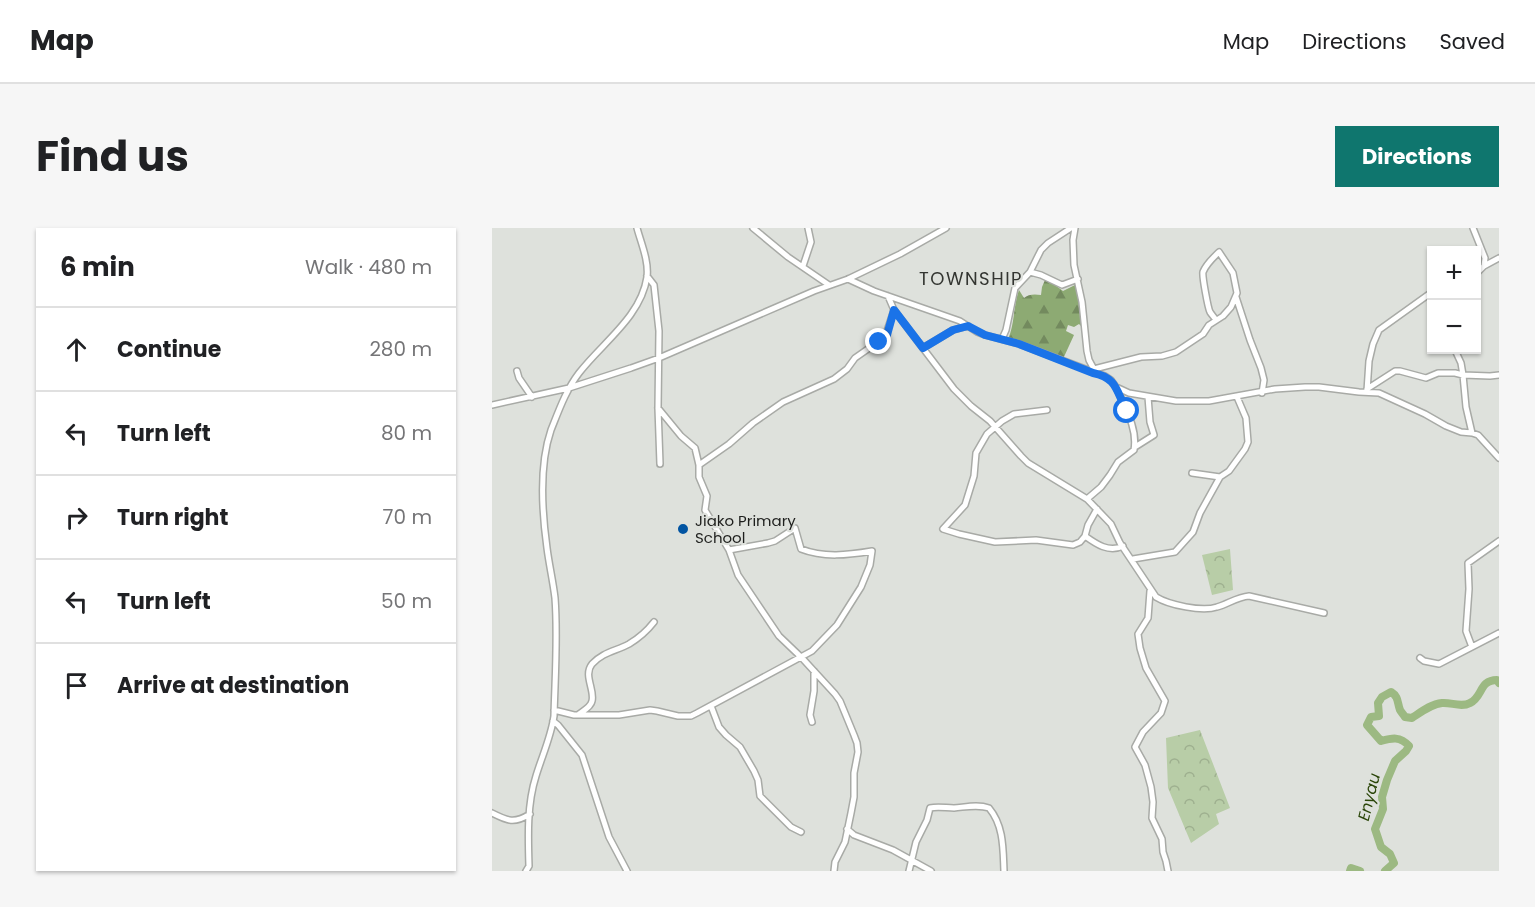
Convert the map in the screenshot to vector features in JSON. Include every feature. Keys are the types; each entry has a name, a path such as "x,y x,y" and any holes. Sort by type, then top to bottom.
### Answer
{"street":[{"path":"528,869 531,797 549,739 554,710 556,614 545,526 546,448 562,401 569,388 590,360 626,321 643,292 647,276 644,251 637,228"},
{"path":"753,228 788,257 829,285"},
{"path":"803,266 811,242 808,228"},
{"path":"492,405 569,388 659,358 848,279 900,254 946,228"},
{"path":"1002,339 1015,288 1030,272 1041,250 1053,238 1073,228 1074,265 1082,302 1087,351 1095,371"},
{"path":"1473,228 1478,246"},
{"path":"1481,251 1485,258 1484,266"},
{"path":"1216,320 1208,308 1203,276 1205,269 1219,252 1233,273 1236,297 1264,380 1262,393"},
{"path":"1481,269 1499,258"},
{"path":"1030,272 1062,285 1078,279"},
{"path":"647,276 654,285 658,330 657,408 660,464"},
{"path":"848,279 874,291 960,321 985,335 1095,371 1108,378 1116,387 1127,411 1134,432 1135,447"},
{"path":"1367,391 1369,361 1379,330 1427,295"},
{"path":"888,296 894,310 954,389 994,426 1028,463 1087,499 1111,524 1155,597 1198,609 1207,609 1249,596 1324,613"},
{"path":"1095,371 1141,357 1162,356 1176,352 1203,334 1209,325 1227,311 1236,297"},
{"path":"699,465 783,402 834,379 847,369 855,358 885,337 894,310"},
{"path":"923,348 953,330 968,326"},
{"path":"1457,354 1461,363 1466,407 1473,433"},
{"path":"517,371 532,397"},
{"path":"1367,391 1395,371 1426,378 1438,374 1455,373 1499,375"},
{"path":"1116,387 1129,393 1176,401 1209,401 1275,390 1319,387 1378,393 1446,426 1461,432 1473,433 1481,438 1499,458"},
{"path":"1087,499 1108,478 1118,462 1135,447 1154,435 1150,422 1148,397"},
{"path":"1132,559 1173,553 1193,532 1200,513 1220,477 1229,471 1248,442 1246,418 1237,397"},
{"path":"657,408 694,448 699,465 699,477 707,496 705,510 729,550 738,575 782,639 838,698 857,743 854,797 845,842 835,862 834,871"},
{"path":"1047,410 1014,414 994,426 987,434 976,453 974,476 965,505 944,529 995,542 1036,540 1073,545 1085,536 1097,509"},
{"path":"1192,473 1220,477"},
{"path":"554,710 579,714 620,715 650,711 694,715 812,651 837,625 864,582 872,551 827,555 808,552 801,549 795,528 775,541 729,550"},
{"path":"1085,536 1110,549 1123,546"},
{"path":"1472,647 1466,631 1468,563 1499,541"},
{"path":"1150,590 1148,618 1138,634 1140,648 1146,668 1166,701 1161,713 1143,732 1135,747 1145,765 1151,787 1152,818 1162,839 1168,871"},
{"path":"579,714 590,705 592,700 589,676 592,664 612,650 631,643 645,633 654,622"},
{"path":"1419,658 1424,662 1439,664 1499,633"},
{"path":"812,722 810,715 814,691 814,671"},
{"path":"711,706 719,727 740,747 754,771 760,796 792,827 801,832"},
{"path":"553,721 582,755 609,837 627,871"},
{"path":"909,871 916,842 930,808 978,806 986,806 992,812 1001,832 1004,871"},
{"path":"492,813 514,821 530,814"},
{"path":"847,829 854,836 893,850 931,871"}],"green space":[{"path":"1045,280 1063,291 1077,284 1085,325 1079,324 1074,327 1068,325 1066,331 1074,335 1063,359 1008,339 1019,290 1024,298 1041,295"},
{"path":"1230,549 1233,590 1212,595 1202,555"},
{"path":"1200,730 1230,808 1216,814 1219,824 1191,843 1168,788 1166,738"}],"waterway":[{"name":"Enyau","path":"1385,871 1394,863 1390,854 1381,847 1375,829 1383,809 1382,797 1387,780 1395,761 1409,746 1396,739 1381,741 1367,725 1371,717 1379,716 1378,703 1382,697 1391,692 1397,698 1400,710 1405,717 1412,718 1438,704 1467,704 1477,697 1487,683 1497,680 1499,683"},
{"name":"Enyau","path":"1350,871 1351,868 1360,871"}],"place":[{"name":"Jiako Primary School","path":"683,529"}],"district":[{"name":"TOWNSHIP","path":"971,278"}],"route":[{"path":"879,342 887,335 894,310 923,348 953,330 968,326 985,335 1019,344 1105,376 1114,384 1127,411"}]}
